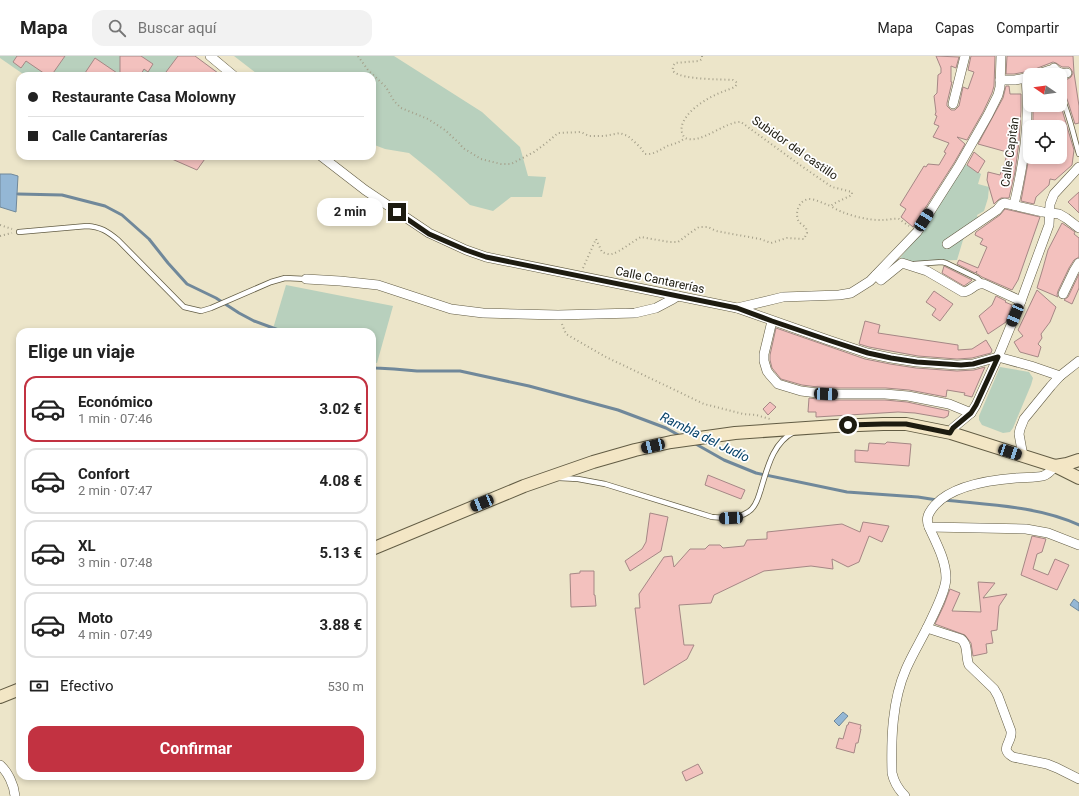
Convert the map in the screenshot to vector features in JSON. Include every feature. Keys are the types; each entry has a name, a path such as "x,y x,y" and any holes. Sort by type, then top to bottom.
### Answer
{"main road":[{"path":"376,547 516,489 593,462 671,442 764,430 895,423 919,426 950,433 1055,466 1079,478"},
{"path":"1055,466 1079,460"},
{"path":"0,697 16,691"}],"street":[{"path":"210,56 229,72"},
{"path":"953,104 965,56"},
{"path":"737,308 783,297 839,295 851,292 870,281 917,232 960,166 998,95 1001,56"},
{"path":"1000,80 1023,78"},
{"name":"Calle Capitán","path":"1014,205 1026,143 1027,112"},
{"name":"Calle Cantarerías","path":"326,160 364,190 429,234 486,257 737,308 868,353 903,360 964,365 998,357"},
{"path":"950,433 953,428 971,413 998,357 1021,301 1049,225 1051,199 1079,168"},
{"path":"947,244 997,210 1004,203 1063,215 1079,228"},
{"path":"876,275 881,280 902,263 930,273 963,292 968,291 980,283 1021,301"},
{"path":"1063,294 1074,270 1079,263"},
{"path":"306,279 378,284 451,309 483,313 558,315 635,313 656,308 678,296"},
{"path":"772,321 764,354 764,361 767,371 778,384 801,391 826,394 885,394 908,396 949,404 971,413"},
{"path":"998,357 1025,364 1060,376"},
{"path":"1023,456 1020,434 1021,424 1043,395 1060,376 1079,361"},
{"path":"905,796 894,781 892,773 895,705 905,670 927,628 945,584 946,577 943,561 927,520 929,512 936,504 957,490 974,484 1013,478 1043,476 1048,474 1055,466"},
{"path":"929,527 1026,529 1048,533 1079,545"},
{"path":"927,628 964,641 969,665 994,688 1012,735 1006,748 1006,752 1013,757 1053,766 1079,779"},
{"path":"0,764 10,779 15,796"}],"lane":[{"path":"1067,112 1079,154"},
{"path":"19,232 97,226 107,231 118,240 184,307 201,311 271,282 285,278 306,279"},
{"path":"902,263 946,263 977,278 984,284"},
{"path":"545,478 567,478 594,481 701,514 722,518 740,516 749,511 756,503 770,460 778,447 786,437 805,428"}],"path":[{"path":"358,56 370,72"},
{"path":"376,78 386,87 394,101 401,108 428,119 445,130 463,148 481,159 506,165 534,152 560,132 581,132 589,136 604,136 620,133 625,134 640,146 645,154 648,155 681,141 685,138 681,132 681,129 684,120 691,111 707,99 734,87 737,84 735,80 686,77 674,72 673,66 675,63 699,61 702,59 702,56"},
{"name":"Subidor del castillo","path":"685,138 692,140 734,122 741,122 832,187 852,192 852,195 831,206"},
{"path":"580,276 596,239 602,252 612,254 641,237 669,242 678,242 690,233 703,227 708,227 716,231 760,239 771,243 787,238 804,239 807,233 806,228 800,223 797,217 797,210 804,200 812,199 863,218 899,220 917,232"},
{"path":"0,225 19,232"},
{"path":"0,236 19,232"},
{"path":"558,315 566,334 606,357 704,404 743,414 756,415 776,420 791,429"}],"green space":[{"path":"0,56 194,56 217,72 20,72 0,58"},
{"path":"234,56 394,56 482,112 520,147 528,176 546,177 542,197 511,197 493,211 470,205 409,153 385,149 376,146 376,72 255,72"},
{"path":"965,164 981,174 978,184 989,187 988,198 984,211 977,215 978,218 966,230 957,260 910,262 900,258 919,234"},
{"path":"286,285 393,306 377,363 376,328 273,328"},
{"path":"1000,367 1029,372 1033,378 1013,428 1010,432 1003,433 982,425 979,420 979,416"}],"water":[{"path":"0,174 11,174 18,176 16,212 0,207"},
{"path":"1074,599 1079,603 1079,611 1070,605"},
{"path":"843,712 848,716 839,726 834,721"}],"building":[{"path":"17,56 65,56 54,72 42,72 26,61 21,68 13,62"},
{"path":"120,56 141,56 153,64 148,72 144,69 142,72 120,72"},
{"path":"178,56 195,56 217,72 166,72"},
{"path":"936,56 959,57 956,68 951,66 952,82 947,106 951,110 955,110 959,106 963,87 968,89 974,72 968,70 971,56 995,56 994,86 983,112 967,140 957,137 965,144 913,227 901,217 906,209 900,205 924,166 926,167 928,164 939,165 946,153 944,152 949,143 933,137 939,126 934,124 937,116 935,115 934,96 937,93 938,75 941,73 941,68"},
{"path":"1007,56 1073,56 1079,106 1079,123 1075,124 1067,99 1067,79 1071,77 1073,73 1069,67 1062,67 1053,62 1038,68 1023,68 1023,72 1006,74"},
{"path":"95,58 116,72 86,72"},
{"path":"1006,86 1009,86 1010,94 1021,94 1019,142 1015,172 1009,198 1001,198 994,204 987,180 988,172 1000,175 1001,172 1003,173 1007,152 978,144 1003,98"},
{"path":"1033,112 1063,112 1065,120 1033,120"},
{"path":"1067,126 1074,150 1072,165 1055,180 1050,179 1049,185 1036,197 1034,204 1021,201 1028,164 1067,164"},
{"path":"974,152 985,161 978,173 967,165"},
{"path":"174,160 204,160 197,170"},
{"path":"1079,192 1079,213 1068,202"},
{"path":"1005,209 1040,217 1018,280 1012,290 982,277 976,273 977,271 975,273 957,264 959,260 978,268 987,247 980,244 983,239 975,235 976,232 1000,215"},
{"path":"1062,223 1075,232 1074,234 1079,238 1079,257 1074,260 1069,268 1058,291 1058,297 1037,288 1048,250"},
{"path":"944,266 972,280 964,286 942,273"},
{"path":"1079,274 1079,288 1072,304 1064,300 1068,297"},
{"path":"1037,290 1056,307 1050,322 1041,334 1042,338 1038,344 1041,347 1038,357 1020,352 1014,342 1023,336 1018,330"},
{"path":"934,291 953,304 940,321 932,315 936,309 926,302"},
{"path":"996,296 1012,305 1006,322 988,334 979,316 992,305"},
{"path":"865,321 880,325 878,333 958,345 958,350 972,349 986,340 992,350 991,353 972,358 957,359 918,356 869,347 859,344"},
{"path":"776,328 865,359 890,364 916,368 957,371 974,370 985,367 972,397 964,395 965,393 947,390 946,397 909,390 886,388 826,388 802,385 781,379 772,368 770,355"},
{"path":"809,398 826,400 885,400 907,402 949,411 948,416 944,418 915,413 898,412 816,417 816,412 808,412"},
{"path":"770,402 776,407 768,415 763,409"},
{"path":"887,442 911,444 909,466 855,462 855,450 868,451 869,443 885,444"},
{"path":"708,475 745,490 741,499 705,485"},
{"path":"650,513 668,517 661,551 630,571 625,561 642,549 646,542"},
{"path":"863,522 889,526 882,542 869,536 859,562 848,567 832,559 833,569 811,566 764,571 714,595 711,603 679,605 684,645 694,645 687,659 644,685 635,608 640,608 639,594 664,557 672,556 674,567 690,549 705,549 709,545 720,545 723,548 744,546 747,540 767,539 767,532 842,524 860,532"},
{"path":"1032,536 1046,539 1042,552 1037,554 1033,569 1048,575 1055,559 1069,565 1057,590 1021,575"},
{"path":"580,571 594,571 594,595 596,606 571,607 570,574 580,573"},
{"path":"978,582 995,583 983,598 1007,594 999,606 997,630 991,631 993,643 986,644 987,653 973,656 971,643 965,635 935,624 950,589 960,593 952,611 981,612"},
{"path":"849,722 861,725 858,743 856,743 854,753 836,748 839,738 843,739"},
{"path":"698,764 703,773 686,781 682,772"}],"waterway":[{"name":"Rambla del Judío","path":"18,194 62,195 105,206 122,215 149,239 187,284 216,298 254,321 273,328"},
{"name":"Rambla del Judío","path":"376,368 417,371 460,371 529,386 618,410 666,428 682,437"},
{"name":"Rambla del Judío","path":"694,443 724,460 756,473 847,492 918,497 937,500"},
{"name":"Rambla del Judío","path":"944,500 1030,510 1079,525"}],"route":[{"path":"397,212 429,234 475,254 737,308 868,353 917,362 957,365 973,364 998,357 971,413 953,428 950,433 919,426 895,423 848,425"}]}
